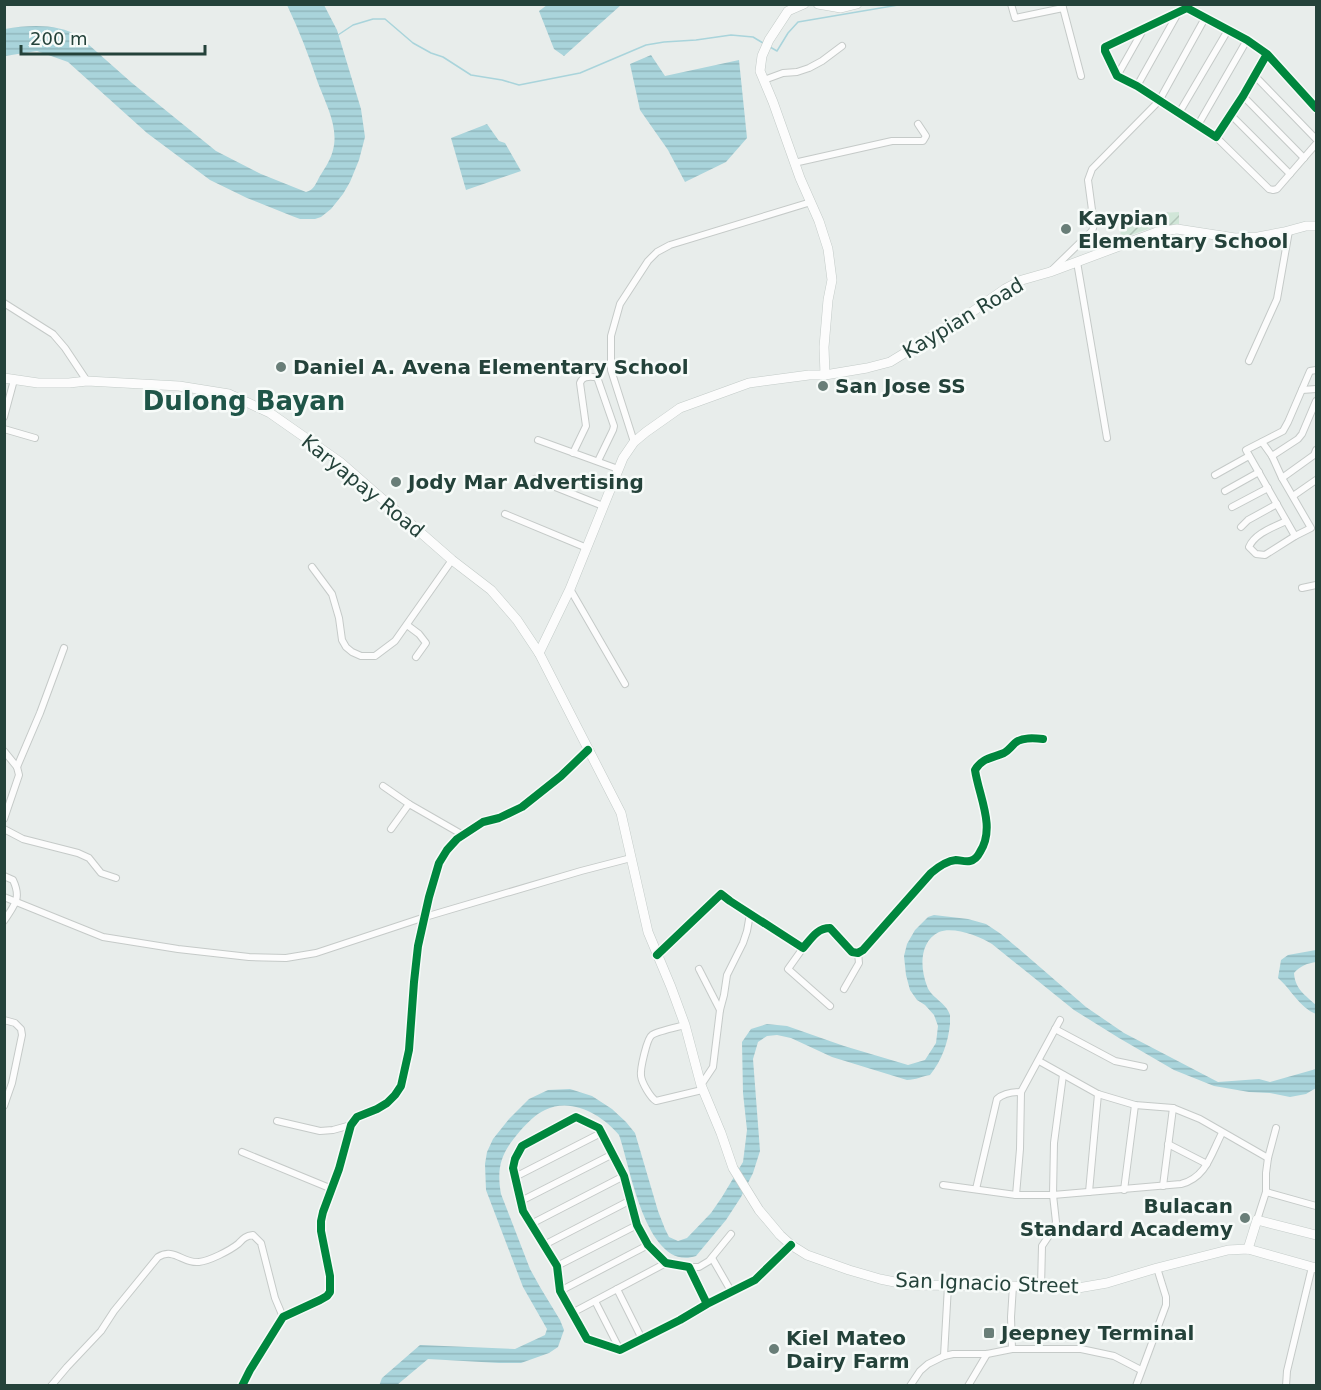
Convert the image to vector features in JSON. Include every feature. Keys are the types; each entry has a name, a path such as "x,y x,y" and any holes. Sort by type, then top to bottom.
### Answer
{"main road":[{"path":"804,4 788,11 769,40 762,56 760,72 828,249 832,280 824,347 825,375"},
{"path":"818,4 842,8 857,4"},
{"name":"Kaypian Road","path":"539,653 570,589 623,458 634,442 680,408 749,383 825,375 890,362 1022,280 1050,272 1157,232 1177,229 1235,238 1258,237 1306,226 1317,226"},
{"name":"Karyapay Road","path":"9,379 38,383 87,381 178,386 229,394 270,413 340,462 452,560 491,590 517,620 539,653 621,813 648,932 657,956"},
{"name":"San Ignacio Street","path":"657,956 685,1025 701,1087 733,1168 750,1198 767,1221 791,1245 807,1255 880,1279 909,1285 948,1286 1078,1288 1228,1250 1248,1249 1314,1267"},
{"path":"1248,1249 1257,1220 1317,1235"}],"street":[{"path":"1011,4 1015,18 1062,6 1081,76"},
{"path":"1317,108 1267,54 1247,40 1187,8 1105,47 1117,76 1137,86 1216,137 1269,189 1277,189 1317,144"},
{"path":"1137,86 1179,12"},
{"path":"1050,272 1092,231 1094,225 1088,180 1092,169 1159,101 1205,18"},
{"path":"1117,76 1143,28"},
{"path":"1179,113 1228,30"},
{"path":"1198,125 1247,40"},
{"path":"764,80 783,73 809,68 842,46"},
{"path":"1216,137 1267,54"},
{"path":"1254,75 1317,139"},
{"path":"1243,96 1305,158"},
{"path":"1231,115 1290,174"},
{"path":"794,163 892,141 923,141 926,136 918,124"},
{"path":"634,442 612,370 611,336 620,304 648,261 670,244 811,202"},
{"path":"1249,361 1277,299 1289,231"},
{"path":"1077,262 1107,438"},
{"path":"4,303 53,334 87,381"},
{"path":"1295,536 1246,450 1283,431 1310,371 1317,370"},
{"path":"573,453 586,426 580,383 586,376 597,376 614,426 598,461"},
{"path":"4,417 9,379"},
{"path":"1302,390 1317,389"},
{"path":"1272,456 1298,439 1317,401"},
{"path":"4,429 35,438"},
{"path":"538,440 618,469"},
{"path":"1262,442 1311,528 1265,555 1256,554 1249,546 1251,541 1286,521"},
{"path":"1282,478 1314,455 1317,450"},
{"path":"1215,475 1250,456"},
{"path":"1225,491 1259,472"},
{"path":"535,479 603,507"},
{"path":"1293,496 1317,480"},
{"path":"1232,507 1268,488"},
{"path":"1241,527 1248,520 1276,504"},
{"path":"505,514 587,548"},
{"path":"312,567 332,594 342,640 346,647 361,656 375,656 394,641 452,560"},
{"path":"1302,588 1317,585"},
{"path":"570,589 625,684"},
{"path":"406,625 419,634 426,643 416,657"},
{"path":"17,767 64,648"},
{"path":"830,1006 788,969 803,948 818,931 830,928 852,952 858,953 931,873 940,866 956,860 974,859 985,845 987,832 986,813 975,770 984,760 1005,752 1016,742 1026,739 1043,739"},
{"path":"242,1386 283,1317 320,1300 330,1292 330,1276 321,1231 325,1204 332,1189 351,1125 357,1117 387,1103 401,1086 409,1050 418,946 439,863 447,850 463,835 483,822 499,818 522,807 561,776 588,750"},
{"path":"4,751 17,767 19,775 4,819"},
{"path":"383,786 463,835"},
{"path":"391,830 409,804"},
{"path":"4,829 23,839 78,853 89,858 101,873 116,878"},
{"path":"4,897 103,938 249,957 286,958 316,952 425,917 631,858"},
{"path":"4,876 13,880 18,890 16,902 4,921"},
{"path":"657,956 721,894 803,948"},
{"path":"685,1025 652,1035 649,1039 641,1076 651,1097 656,1101 701,1087 713,1067 727,975 743,943 750,914"},
{"path":"844,989 859,963 858,953"},
{"path":"699,969 720,1010"},
{"path":"4,1020 15,1023 21,1029 22,1035 12,1083 4,1106"},
{"path":"1016,1195 1021,1092 1060,1020"},
{"path":"1055,1029 1115,1061 1144,1067"},
{"path":"1039,1060 1098,1094 1135,1105 1173,1108 1200,1119 1268,1158"},
{"path":"1041,1287 1042,1246 1056,1222 1053,1195 1054,1143 1062,1075"},
{"path":"976,1189 997,1099 1008,1093 1021,1092"},
{"path":"1089,1192 1098,1094"},
{"path":"1124,1190 1135,1105"},
{"path":"1163,1186 1173,1108"},
{"path":"731,1234 712,1258 699,1267 689,1268 666,1263 648,1245 637,1225 624,1176 599,1128 576,1117 522,1146 515,1159 513,1168 523,1211 557,1266 561,1291 572,1313 587,1339 621,1350 754,1280 791,1245"},
{"path":"277,1121 320,1131 351,1125"},
{"path":"1257,1220 1266,1192 1268,1158 1276,1128"},
{"path":"515,1177 602,1133"},
{"path":"943,1185 1016,1195 1053,1195 1189,1182 1198,1176 1207,1164 1222,1133"},
{"path":"1168,1144 1207,1164"},
{"path":"242,1152 332,1189"},
{"path":"521,1201 613,1154"},
{"path":"531,1224 624,1176"},
{"path":"1266,1192 1317,1206"},
{"path":"544,1245 631,1200"},
{"path":"557,1266 637,1225"},
{"path":"51,1386 102,1330 114,1311 163,1254 173,1254 186,1261 202,1262 226,1251 243,1238 253,1235 261,1243 275,1298 283,1317"},
{"path":"561,1291 648,1245"},
{"path":"712,1258 731,1291"},
{"path":"572,1313 666,1263"},
{"path":"1286,1386 1287,1371 1314,1267"},
{"path":"689,1268 707,1304"},
{"path":"1136,1386 1166,1305 1166,1297 1157,1268"},
{"path":"944,1356 948,1286"},
{"path":"1012,1350 1013,1286"},
{"path":"617,1289 642,1339"},
{"path":"595,1300 621,1350"},
{"path":"910,1386 928,1364 953,1354 1081,1348 1114,1356 1142,1370"},
{"path":"968,1386 987,1354"}],"green space":[{"path":"1179,212 1179,225 1154,227 1120,239 1121,227 1143,214"}],"water":[{"path":"287,5 324,5 337,30 361,109 365,137 359,160 343,194 331,209 315,219 300,219 247,198 210,180 147,133 68,62 37,51 5,56 5,29 43,26 71,32 80,37 132,83 216,151 261,174 306,192 314,186 329,160 333,150 334,133 328,108"},
{"path":"547,5 621,5 564,56 554,49 539,11"},
{"path":"651,55 665,76 739,60 747,138 726,162 685,182 668,150 640,110 630,64"},
{"path":"487,124 499,141 505,143 521,171 466,190 451,138"},
{"path":"934,915 968,919 986,924 1001,934 1086,1007 1124,1033 1218,1082 1259,1079 1270,1082 1316,1069 1316,1088 1306,1094 1290,1097 1249,1092 1214,1086 1174,1070 1074,1010 992,944 974,935 945,930 932,936 925,949 922,964 929,990 950,1015 948,1038 944,1051 930,1075 907,1080 832,1057 791,1038 777,1035 767,1036 758,1042 753,1059 760,1151 753,1173 741,1197 726,1220 696,1256 679,1257 664,1248 653,1233 635,1191 619,1135 604,1121 586,1110 566,1106 545,1110 535,1116 509,1146 502,1160 499,1175 501,1194 530,1269 564,1330 558,1347 549,1353 521,1363 428,1359 397,1385 379,1386 382,1378 420,1345 515,1349 545,1335 547,1329 523,1287 486,1190 485,1164 493,1139 529,1099 548,1090 570,1089 592,1096 612,1109 635,1133 658,1211 669,1237 678,1241 687,1238 711,1213 743,1162 747,1130 743,1093 742,1042 751,1029 767,1024 787,1026 908,1065 925,1060 936,1043 938,1026 934,1015 917,1000 910,990 904,956 907,944 915,930 928,917"},
{"path":"1316,950 1316,962 1304,965 1294,973 1298,988 1316,1005 1316,1014 1305,1007 1278,978 1281,960 1288,955"}],"waterway":[{"path":"770,47 777,51 798,22 904,4"},
{"path":"338,35 353,25 373,19 385,19 413,43 443,57 471,75 519,85 580,73 646,45 731,35 753,37 763,43"}],"cycle path":[{"path":"1267,54 1216,137 1137,86 1117,76 1105,47 1187,8 1247,40 1267,54 1316,108"},
{"path":"657,955 721,894 803,948 818,932 830,928 852,952 858,953 931,873 949,862 970,861 978,855 987,832 987,822 975,770 978,766 1005,752 1021,740 1043,739"},
{"path":"242,1386 283,1317 320,1300 330,1292 330,1276 321,1231 323,1212 339,1169 351,1125 357,1117 387,1103 401,1086 409,1050 418,946 439,863 457,839 483,822 499,818 522,807 561,776 588,750"},
{"path":"707,1304 620,1350 587,1339 560,1291 557,1266 523,1211 513,1168 522,1146 576,1117 599,1128 624,1176 637,1225 648,1245 666,1263 689,1267 707,1304 755,1280 791,1245"}],"place":[{"name":"Kaypian Elementary School","path":"1066,229"},
{"name":"Daniel A. Avena Elementary School","path":"281,367"},
{"name":"San Jose SS","path":"823,386"},
{"name":"Jody Mar Advertising","path":"396,482"},
{"name":"Bulacan Standard Academy","path":"1245,1218"},
{"name":"Jeepney Terminal","path":"989,1333"},
{"name":"Kiel Mateo Dairy Farm","path":"774,1349"}],"district":[{"name":"Dulong Bayan","path":"244,401"}]}
